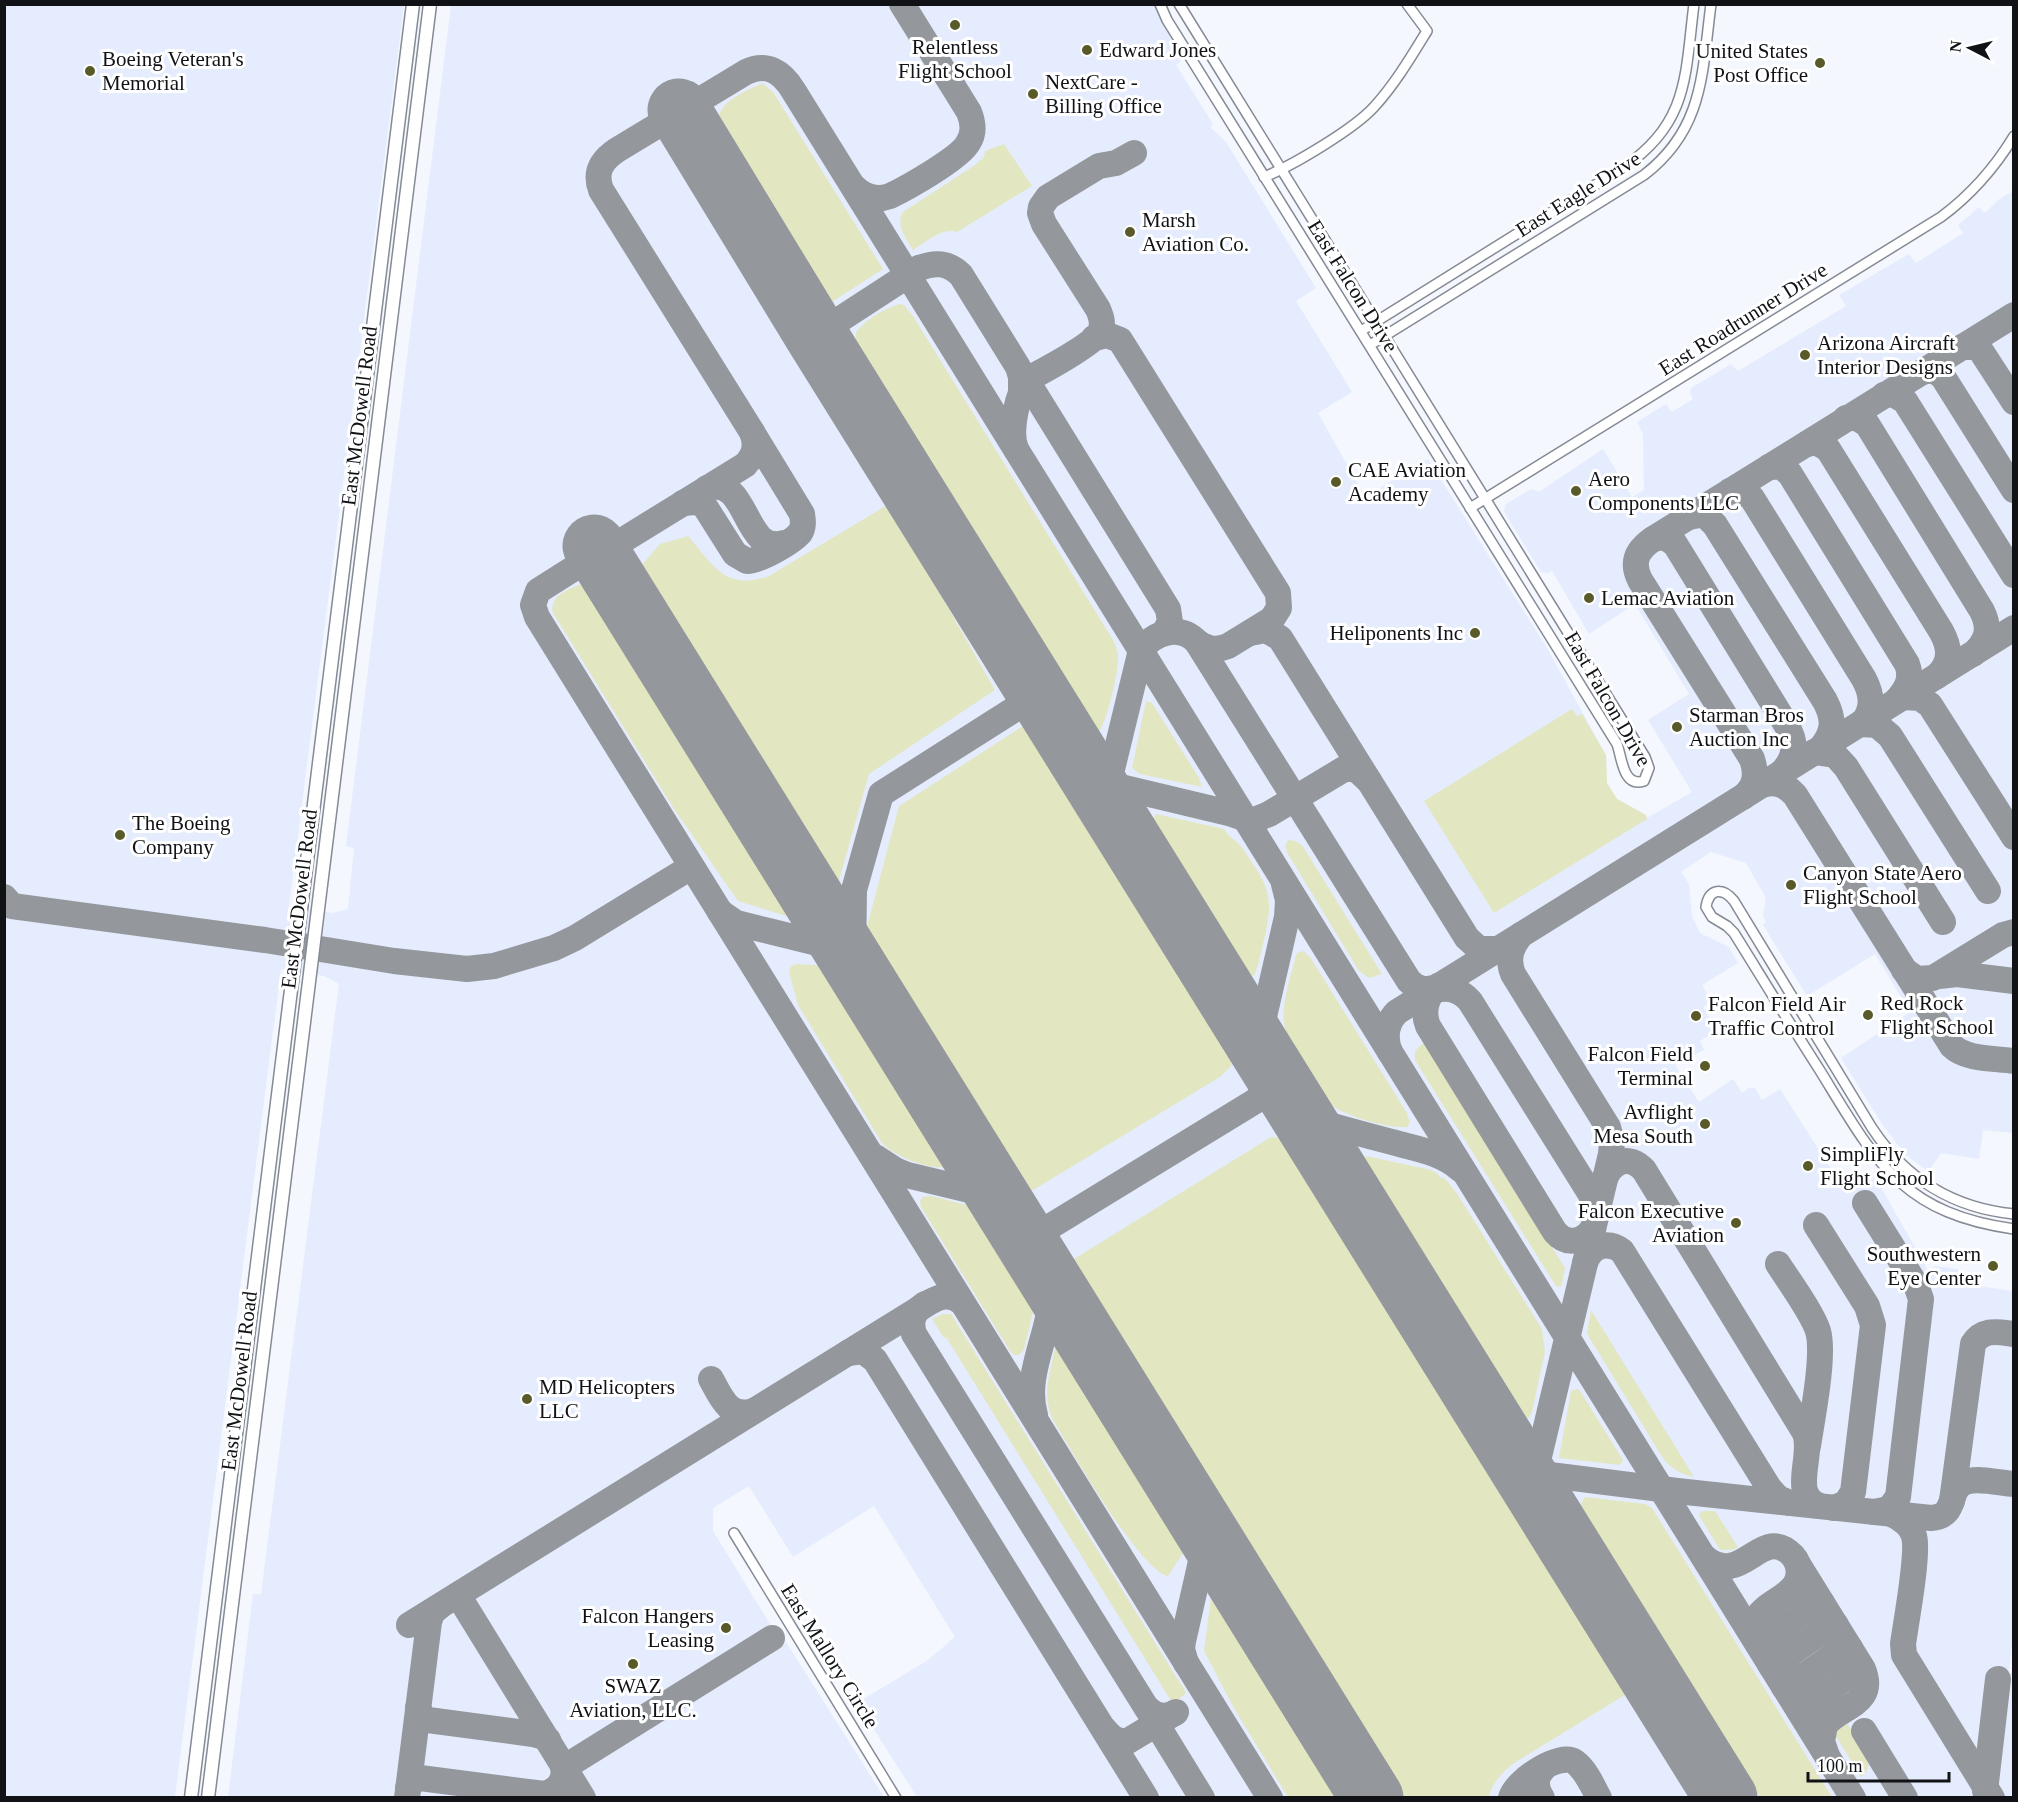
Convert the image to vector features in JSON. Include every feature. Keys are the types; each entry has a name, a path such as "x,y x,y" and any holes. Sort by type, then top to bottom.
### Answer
{"main road":[{"name":"East McDowell Road","path":"191,1797 413,4"},
{"name":"East McDowell Road","path":"208,1797 430,4"},
{"path":"218,1576 235,1579"}],"street":[{"name":"East Falcon Drive","path":"1160,4 1167,20 1617,744 1628,778 1634,782 1644,781 1649,768 1645,757 1179,4"},
{"path":"1264,177 1280,170 1340,133 1372,109 1396,81 1427,31 1407,4"},
{"name":"East Eagle Drive","path":"1361,331 1639,157 1665,130 1679,103 1694,4"},
{"name":"East Eagle Drive","path":"1370,345 1644,175 1670,151 1686,127 1696,103 1711,4"},
{"name":"East Roadrunner Drive","path":"1470,508 1941,217 1958,205 1989,174 2013,136"},
{"path":"1511,237 1520,252"},
{"path":"2013,1214 1974,1207 1941,1194 1914,1176 1892,1155 1872,1128 1734,900 1720,890 1710,894 1706,906 1708,913 1734,933 1853,1125 1884,1167 1909,1190 1939,1209 1970,1221 2013,1229"},
{"name":"East Mallory Circle","path":"734,1533 896,1797"}],"shaded area":[{"path":"5,5 404,5 289,906 332,913 348,909 354,848 346,846 451,5 1155,5 1177,45 1174,48 1181,62 1176,65 1213,124 1210,127 1226,142 1316,288 1296,301 1352,392 1318,413 1365,497 1428,459 1547,648 1606,755 1607,783 1617,799 1646,815 1647,818 1692,792 1648,720 1689,694 1635,604 1589,634 1552,571 1541,572 1504,512 1506,504 1531,489 1539,492 1603,449 1632,497 1644,490 1643,434 1637,422 1666,404 1672,412 1693,399 1690,393 1691,388 1731,364 1738,371 1846,306 1839,295 1909,254 1916,263 1963,233 1958,225 1979,207 1985,213 1998,200 2013,191 2013,1133 1983,1130 1979,1159 1941,1153 1928,1172 1905,1154 1882,1124 1841,1058 1910,1012 1875,954 1807,996 1763,925 1766,922 1763,915 1766,898 1746,863 1711,852 1681,872 1689,884 1692,916 1700,933 1729,947 1738,963 1702,985 1709,997 1707,1004 1703,1007 1717,1030 1700,1041 1704,1050 1675,1065 1699,1102 1733,1079 1742,1093 1749,1088 1755,1088 1762,1100 1780,1089 1847,1194 1875,1177 1928,1270 1935,1266 1958,1269 1957,1283 2013,1291 2014,1625 2009,1673 2014,1673 2013,1797 917,1797 857,1703 928,1660 955,1637 874,1506 793,1557 749,1486 713,1508 713,1531 778,1637 781,1634 884,1797 228,1797 253,1594 261,1594 339,984 324,976 281,969 175,1797 5,1798"}],"green space":[{"path":"762,83 773,92 883,269 832,302 719,122 719,115 727,103"},
{"path":"1004,144 1032,186 957,232 940,233 913,250 901,226 903,212 975,165 984,157 985,151"},
{"path":"899,304 904,305 913,316 1114,642 1118,654 1115,682 1099,732 856,343 856,333 869,319"},
{"path":"889,504 995,690 869,774 836,891 651,595 642,565 660,544 688,536 713,566 722,573 731,578 754,580 769,576"},
{"path":"582,584 589,585 594,590 799,920 738,901 674,809 553,613 554,602 561,594"},
{"path":"1146,701 1152,703 1199,778 1202,787 1140,774 1132,768"},
{"path":"1572,709 1577,716 1582,714 1606,755 1607,783 1617,799 1646,815 1647,819 1494,913 1424,801"},
{"path":"1023,726 1233,1052 1231,1066 1220,1077 1033,1190 1024,1189 1014,1180 947,1068 864,938 899,806"},
{"path":"1156,814 1224,829 1241,846 1258,872 1267,892 1269,912 1254,976 1248,973 1153,823 1152,820"},
{"path":"1288,840 1302,845 1382,974 1369,978 1359,971 1288,854 1285,846"},
{"path":"1303,951 1310,957 1407,1113 1410,1123 1407,1127 1370,1122 1336,1108 1322,1093 1306,1069 1286,1032 1283,1016 1296,956 1297,953"},
{"path":"797,964 828,966 948,1159 950,1164 948,1167 913,1161 882,1143 798,1005 789,972 791,966"},
{"path":"1424,1042 1565,1268 1561,1287 1556,1286 1415,1060 1415,1051"},
{"path":"1271,1137 1280,1138 1288,1144 1628,1693 1511,1765 1497,1780 1489,1797 1398,1797 1073,1274 1074,1259"},
{"path":"1366,1156 1431,1170 1446,1180 1456,1192 1542,1329 1545,1352 1529,1418 1524,1419 1365,1163"},
{"path":"931,1196 978,1208 1033,1297 1035,1303 1024,1350 1019,1355 1014,1355 1010,1351 921,1207 922,1197"},
{"path":"1591,1310 1694,1477 1675,1469 1661,1455 1589,1337 1587,1332"},
{"path":"943,1314 951,1314 1185,1691 1185,1694 1173,1704 946,1337 944,1338 932,1319"},
{"path":"1059,1344 1064,1347 1182,1537 1183,1553 1168,1576 1156,1569 1140,1553 1123,1531 1052,1418 1047,1392 1055,1348"},
{"path":"1577,1389 1623,1460 1620,1465 1559,1458 1571,1391"},
{"path":"1585,1497 1645,1504 1652,1508 1832,1797 1760,1797 1580,1509"},
{"path":"1703,1511 1715,1511 1738,1547 1732,1550 1720,1550 1700,1517 1699,1514"},
{"path":"1214,1588 1345,1797 1288,1797 1235,1710 1204,1651"},
{"path":"1847,1724 1861,1743 1868,1758 1867,1771 1861,1777 1834,1733"}],"taxiway":[{"path":"854,187 870,197 890,196 920,180 955,156 968,143 972,135 969,112 902,4"},
{"path":"599,555 745,465 753,454 755,446 752,432 601,190 599,172 607,158 617,150 746,72 761,68 773,70 784,78 793,90 1853,1798"},
{"path":"1016,449 1013,433 1014,422 1025,384 1030,378 1088,344 1100,332 1102,326 1098,309 1044,224 1040,213 1041,207 1048,197 1099,166 1116,163 1134,153"},
{"path":"816,335 919,268 936,264 946,265 961,275 1018,367 1021,392"},
{"path":"1743,797 1751,789 1754,780 1755,770 1752,759 1640,580 1636,568 1639,552 1653,539 2014,315"},
{"path":"1094,338 1107,335 1120,340 1278,593 1279,608 1272,619 1228,646 1212,648 1197,642"},
{"path":"1962,347 1975,347 1981,351 2014,402"},
{"path":"1922,372 1934,370 1943,377 2014,490"},
{"path":"1027,381 1168,609 1170,622 1164,633"},
{"path":"1884,395 1893,394 1905,401 2014,575"},
{"path":"1846,418 1857,418 1867,424 1982,611 1985,617 1986,634 1982,644 1973,654"},
{"path":"683,503 695,502 704,505 735,554 747,561 775,551 800,533 803,526 802,514 752,432"},
{"path":"1807,444 1816,442 1828,449 1941,631 1948,654 1945,665 1937,676"},
{"path":"1769,467 1781,466 1790,474 1907,664 1909,669 1907,684 1896,701"},
{"path":"707,488 721,487 731,493 761,538 771,544 784,543"},
{"path":"1730,491 1740,490 1752,498 1864,679 1871,701 1867,717 1863,722"},
{"path":"1689,517 1704,514 1715,525 1825,701 1832,726 1820,749"},
{"path":"1653,539 1665,537 1675,544 1787,726 1792,738 1793,750 1790,762 1781,773"},
{"path":"598,553 538,591 533,605 537,617 1270,1798"},
{"path":"1390,1052 1387,1031 1390,1021 1397,1012 2014,628"},
{"path":"1250,633 1266,630 1280,638 1467,938 1479,949 1499,949"},
{"path":"1105,798 1141,650 1153,639 1168,632 1190,636 1197,642 1409,981 1423,989 1439,986"},
{"path":"853,963 854,890 881,794 1040,693"},
{"path":"1903,697 1920,698 1930,705 2014,837"},
{"path":"1860,724 1877,725 1890,736 1988,891"},
{"path":"1814,752 1835,755 1846,767 1943,922"},
{"path":"1095,781 1229,813 1252,821 1269,814 1344,769 1356,769 1369,781"},
{"path":"1759,786 1770,783 1779,784 1795,795 1952,1046 1965,1054 1981,1058 2014,1061"},
{"path":"4,897 12,906 265,940 394,961 467,969 494,966 554,948 575,938 691,867"},
{"path":"1257,1100 1267,1086 1269,1077 1269,1068 1259,1045 1287,917 1288,900 1284,884"},
{"path":"720,912 736,923 834,947 853,963"},
{"path":"1904,970 1917,979 1933,978 2003,935 2014,932"},
{"path":"1521,935 1511,953 1510,963 1513,974 1608,1127 1612,1142 1537,1465 1536,1479 1545,1504"},
{"path":"1939,976 1957,974 2014,981"},
{"path":"1438,986 1426,1005 1425,1015 1428,1026 1555,1232 1565,1239 1575,1241 1585,1236 1593,1228"},
{"path":"1430,992 1451,989 1461,993 1470,1001 1590,1193 1596,1207 1596,1217"},
{"path":"1010,1214 1026,1226 1046,1229 1257,1100 1269,1097 1284,1099 1304,1117 1428,1152 1453,1163 1460,1169"},
{"path":"875,1157 907,1175 999,1197"},
{"path":"1604,1181 1611,1169 1621,1162 1632,1162 1644,1170 1805,1433 1807,1453 1804,1485 1811,1501 1820,1506"},
{"path":"1865,1203 1916,1285 1921,1299 1898,1497 1889,1509 1874,1512"},
{"path":"1816,1225 1867,1306 1873,1325 1853,1492 1846,1503 1834,1508"},
{"path":"1042,1267 1039,1247 1046,1229"},
{"path":"1585,1263 1591,1252 1600,1246 1611,1246 1622,1251 1769,1488 1778,1498 1790,1503"},
{"path":"1778,1264 1806,1307 1818,1331 1820,1342 1819,1371 1808,1446"},
{"path":"1035,1415 1032,1402 1033,1376 1049,1313 1050,1280"},
{"path":"409,1625 930,1302 945,1297 952,1297 960,1301"},
{"path":"925,1304 913,1317 914,1334 1146,1707 1159,1715 1175,1713"},
{"path":"1952,1501 1973,1344 1986,1333 2014,1334"},
{"path":"848,1353 863,1351 875,1360 1146,1798"},
{"path":"711,1379 722,1399 732,1409 745,1413 753,1411"},
{"path":"1513,1454 1525,1466 1542,1474 1931,1518 1945,1513 1959,1486 1965,1482 1983,1480 2014,1484"},
{"path":"1892,1514 1903,1520 1911,1529 1915,1545 1914,1572 1903,1644 1904,1655 1992,1798"},
{"path":"1186,1663 1182,1649 1183,1641 1205,1544 1203,1528 1199,1520"},
{"path":"1704,1557 1718,1565 1730,1566 1771,1546 1782,1548 1793,1556 1863,1669 1866,1681 1862,1697 1825,1725 1822,1741 1827,1756"},
{"path":"1758,1644 1754,1629 1757,1617 1795,1586 1799,1575 1796,1560"},
{"path":"1771,1666 1768,1651 1771,1639 1807,1609 1811,1598 1809,1583"},
{"path":"458,1595 583,1798"},
{"path":"1784,1687 1781,1672 1784,1661 1822,1629 1825,1618 1822,1603"},
{"path":"407,1798 429,1622 432,1613 439,1607"},
{"path":"1800,1712 1795,1696 1798,1684 1835,1651 1839,1640 1836,1625"},
{"path":"565,1767 772,1638"},
{"path":"1812,1731 1808,1716 1811,1705 1848,1674 1852,1663 1850,1648"},
{"path":"1985,1791 1998,1679"},
{"path":"418,1708 422,1716 428,1720 533,1734 548,1740"},
{"path":"1148,1710 1202,1798"},
{"path":"1105,1730 1115,1739 1128,1741 1176,1712"},
{"path":"1864,1731 1905,1798"},
{"path":"1511,1798 1514,1791 1529,1776 1549,1764 1568,1760 1575,1762 1583,1769 1599,1798"},
{"path":"408,1788 413,1781 420,1778 544,1794 558,1787 563,1774 562,1763"},
{"path":"1542,1798 1537,1782 1544,1768"}],"runway":[{"path":"679,110 816,335 1726,1798"},
{"path":"594,546 1372,1798"}],"place":[{"name":"Relentless Flight School","path":"955,25"},
{"name":"Edward Jones","path":"1087,50"},
{"name":"United States Post Office","path":"1820,63"},
{"name":"Boeing Veteran's Memorial","path":"90,71"},
{"name":"NextCare - Billing Office","path":"1033,94"},
{"name":"Marsh Aviation Co.","path":"1130,232"},
{"name":"Arizona Aircraft Interior Designs","path":"1805,355"},
{"name":"CAE Aviation Academy","path":"1336,482"},
{"name":"Aero Components LLC","path":"1576,491"},
{"name":"Lemac Aviation","path":"1589,598"},
{"name":"Heliponents Inc","path":"1475,633"},
{"name":"Starman Bros Auction Inc","path":"1677,727"},
{"name":"The Boeing Company","path":"120,835"},
{"name":"Canyon State Aero Flight School","path":"1791,885"},
{"name":"Red Rock Flight School","path":"1868,1015"},
{"name":"Falcon Field Air Traffic Control","path":"1696,1016"},
{"name":"Falcon Field Terminal","path":"1705,1066"},
{"name":"Avflight Mesa South","path":"1705,1124"},
{"name":"SimpliFly Flight School","path":"1808,1166"},
{"name":"Falcon Executive Aviation","path":"1736,1223"},
{"name":"Southwestern Eye Center","path":"1993,1266"},
{"name":"MD Helicopters LLC","path":"527,1399"},
{"name":"Falcon Hangers Leasing","path":"726,1628"},
{"name":"SWAZ Aviation, LLC.","path":"633,1664"}]}
